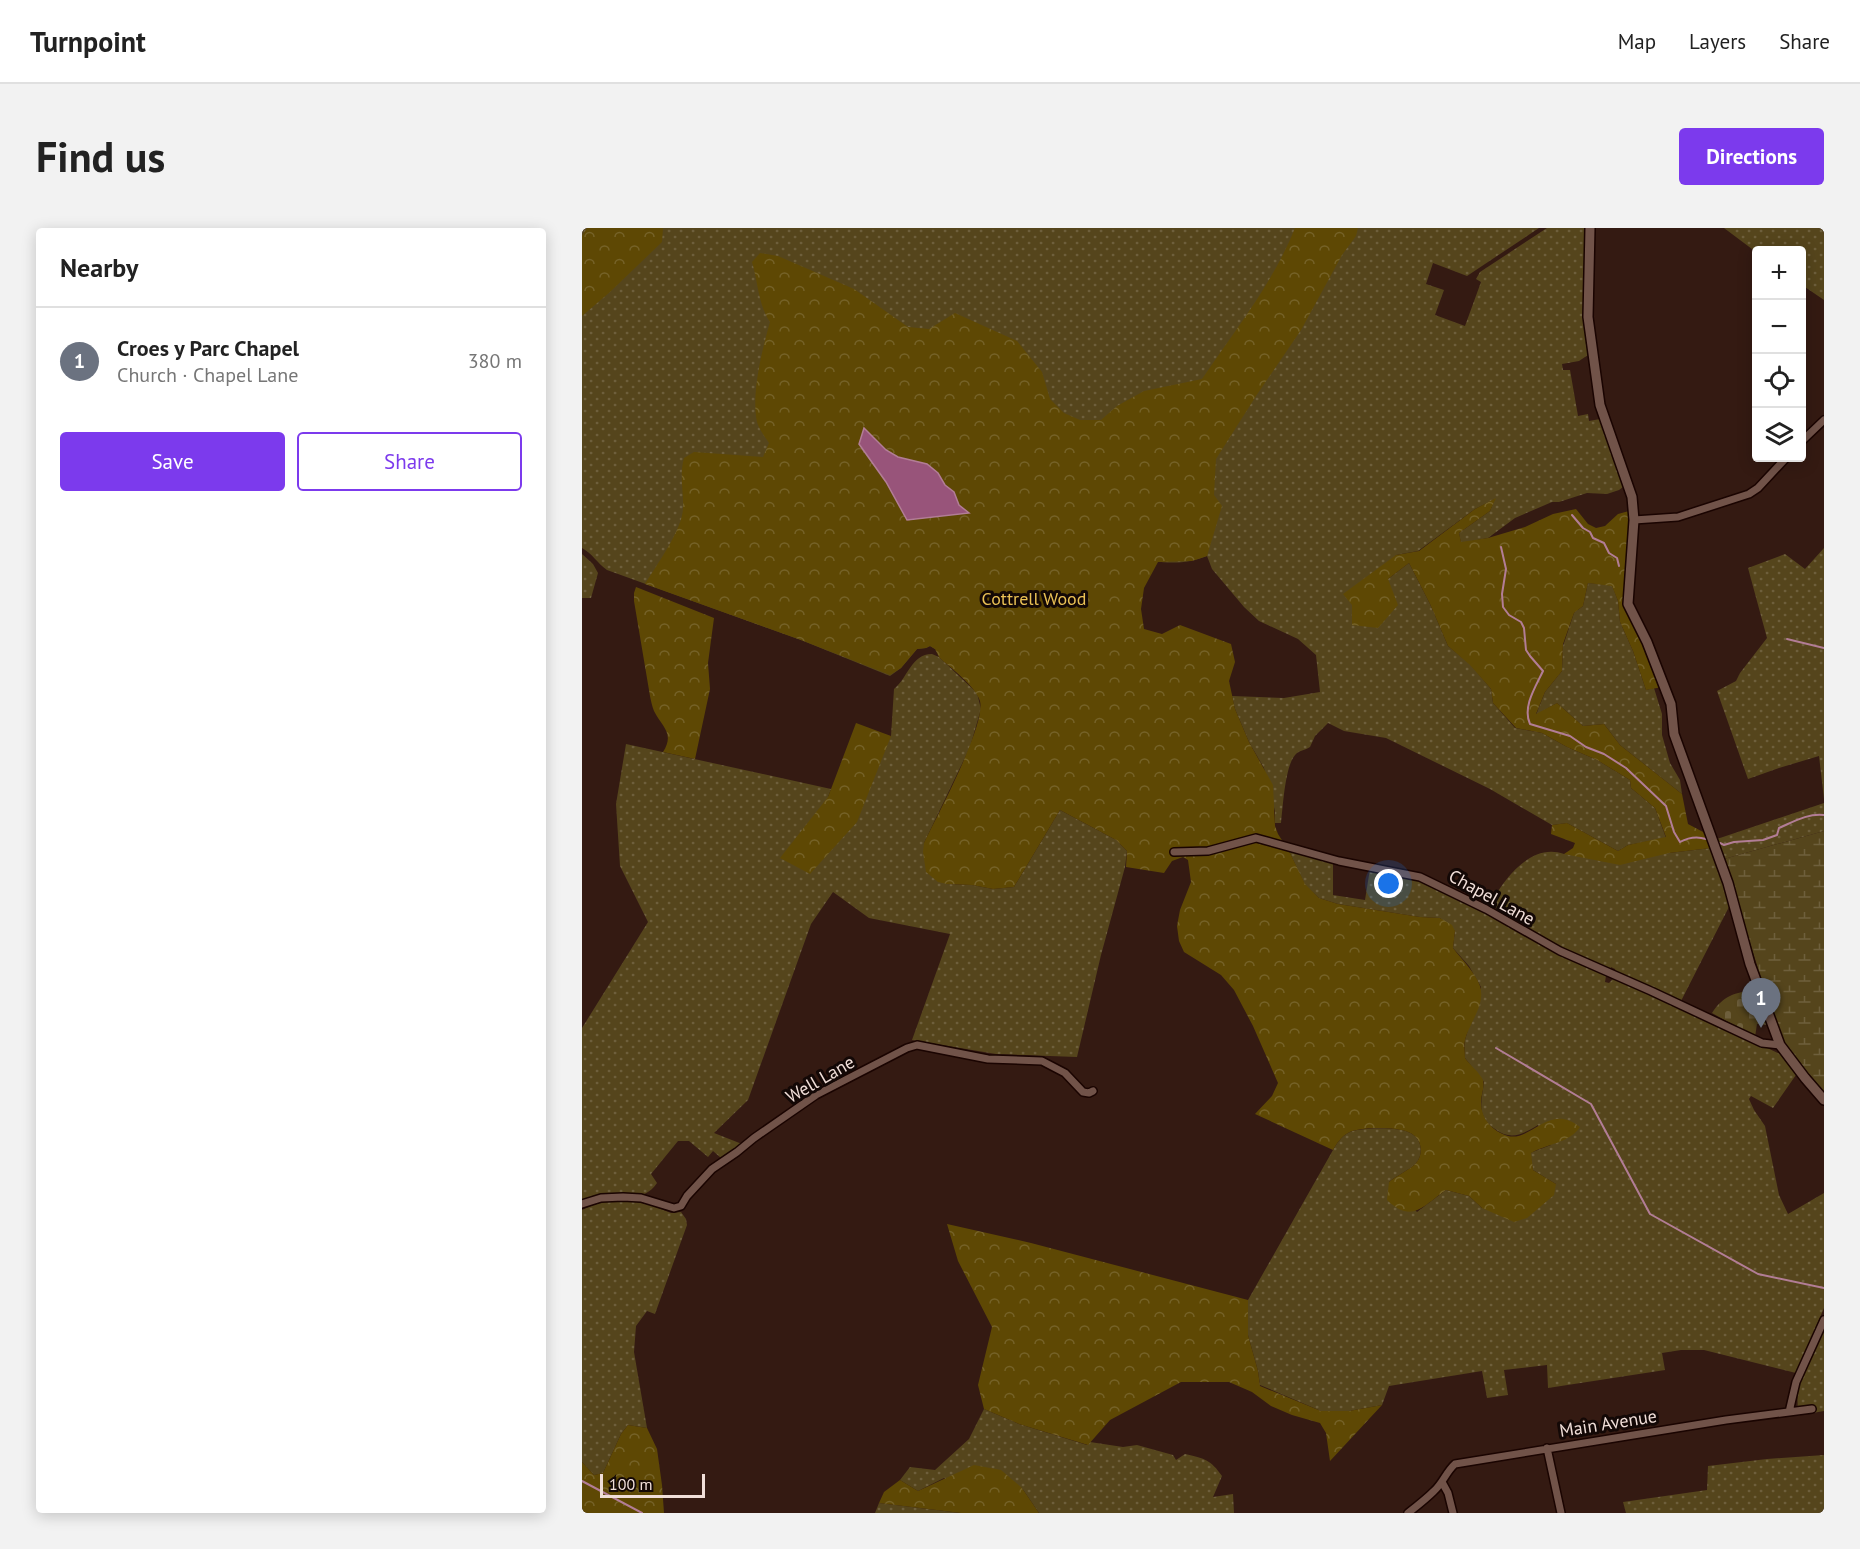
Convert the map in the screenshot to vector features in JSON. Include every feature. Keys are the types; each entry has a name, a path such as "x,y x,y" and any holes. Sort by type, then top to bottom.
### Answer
{"street":[{"path":"1590,228 1588,317 1600,405 1632,496 1634,520 1628,604 1647,642 1671,704 1674,734 1728,883 1750,964 1780,1046 1824,1100"},
{"path":"1806,437 1824,420"},
{"path":"1634,520 1678,517 1749,494 1758,488 1782,462"},
{"name":"Chapel Lane","path":"1174,852 1208,851 1256,838 1340,861 1420,876 1486,909 1560,951 1762,1043 1780,1046"},
{"name":"Well Lane","path":"582,1204 600,1198 623,1197 641,1198 674,1208 681,1206 687,1196 712,1169 816,1095 917,1045 988,1059 1042,1061 1065,1073 1083,1092 1093,1091"},
{"path":"1789,1412 1796,1382 1824,1320"},
{"name":"Main Avenue","path":"1408,1513 1435,1491 1449,1469 1455,1464 1715,1421 1812,1409"},
{"path":"1547,1448 1561,1513"},
{"path":"1442,1482 1448,1492 1453,1513"}],"green space":[{"path":"582,228 1539,228 1467,276 1433,263 1426,284 1444,290 1435,315 1465,326 1481,282 1476,279 1480,272 1547,228 1587,228 1585,302 1588,355 1579,361 1562,364 1563,370 1570,370 1578,416 1588,414 1589,421 1600,419 1624,481 1623,487 1607,494 1587,493 1552,502 1515,518 1488,538 1461,543 1459,533 1490,511 1495,499 1475,509 1418,551 1396,555 1388,579 1409,563 1448,646 1470,664 1491,689 1493,703 1515,728 1542,733 1597,760 1630,780 1631,788 1655,808 1666,838 1628,845 1618,851 1567,823 1552,825 1490,789 1386,738 1344,731 1328,723 1315,736 1310,747 1293,758 1285,785 1281,823 1275,823 1275,811 1264,768 1249,742 1232,696 1284,698 1320,692 1316,655 1298,639 1259,621 1212,569 1207,556 1181,562 1154,561 935,649 930,646 917,649 901,668 890,676 801,640 607,570 582,548"},
{"path":"587,228 663,228 662,242 582,316 582,236"},
{"name":"Cottrell Wood","path":"1295,228 1358,228 1356,236 1342,255 1301,330 1216,459 1214,495 1222,506 1207,556 1192,561 1158,562 1144,588 1141,609 1144,629 1162,634 1180,625 1231,644 1235,662 1229,681 1235,709 1249,742 1273,785 1275,826 1305,884 1319,898 1338,904 1440,918 1452,925 1455,931 1453,948 1472,971 1480,986 1481,1000 1465,1040 1465,1058 1483,1080 1481,1102 1483,1114 1488,1123 1497,1131 1508,1136 1525,1134 1550,1120 1569,1120 1580,1127 1570,1137 1531,1153 1533,1170 1556,1184 1554,1195 1527,1218 1514,1222 1482,1208 1469,1196 1446,1190 1424,1207 1411,1212 1396,1207 1387,1200 1389,1182 1419,1159 1421,1150 1419,1141 1408,1132 1396,1129 1360,1129 1343,1136 1333,1150 1255,1114 1272,1096 1278,1083 1234,990 1221,975 1184,952 1179,941 1177,926 1180,910 1191,882 1188,860 1183,857 1172,861 1164,873 1126,867 1127,851 1116,840 1060,810 1014,887 993,889 947,884 938,882 926,872 924,843 959,771 976,730 980,713 980,701 973,689 939,657 935,649 930,646 917,649 901,668 890,675 801,640 645,584 668,548 682,518 684,458 694,452 763,457 769,443 757,422 755,398 758,372 770,322 761,300 752,262 760,253 778,256 854,289 908,327 929,329 955,313 1017,341 1042,372 1050,399 1064,413 1080,420 1101,420 1117,406 1144,391 1202,379 1253,306","holes":["886,450 898,457 927,464 954,492 960,505 968,513 907,520 886,482"]},
{"path":"1724,228 1824,228 1824,300 1806,288 1806,246 1752,246 1752,249"},
{"path":"1496,498 1490,511 1459,533 1461,542 1488,538 1525,527 1553,514 1576,509 1588,524 1596,528 1605,526 1618,514 1629,511 1629,556 1624,576 1629,614 1662,687 1646,690 1620,622 1618,601 1612,586 1588,583 1583,606 1574,613 1563,644 1562,671 1545,692 1536,714 1557,703 1583,726 1604,724 1620,745 1682,794 1688,824 1705,833 1711,848 1669,853 1620,865 1564,854 1573,848 1575,843 1551,834 1552,825 1567,823 1618,851 1628,845 1666,837 1655,808 1631,788 1630,780 1597,760 1542,733 1516,728 1493,703 1491,689 1470,665 1448,646 1409,563 1388,579 1398,605 1378,628 1352,625 1352,605 1343,594 1396,555 1419,551 1475,509"},
{"path":"1824,548 1824,799 1819,756 1748,779 1717,691 1736,681 1767,638 1748,568 1785,554 1805,569"},
{"path":"582,554 593,564 598,573 591,598 582,598"},
{"path":"1588,583 1612,585 1618,601 1620,622 1646,690 1654,688 1662,714 1662,735 1670,763 1680,780 1682,794 1620,745 1604,724 1583,726 1557,703 1536,715 1545,692 1562,671 1563,646 1574,613 1583,606"},
{"path":"636,587 714,618 708,663 710,689 695,759 663,752 668,735 654,711 651,700 634,601"},
{"path":"932,654 939,657 977,693 981,709 970,747 924,843 947,884 993,889 1014,887 1060,810 1116,840 1127,851 1125,867 1077,1057 996,1054 912,1040 950,934 869,918 833,892 811,924 748,1100 714,1133 742,1144 731,1154 721,1158 713,1151 708,1157 689,1141 678,1141 651,1174 657,1183 646,1193 635,1195 606,1193 582,1203 582,1028 648,922 620,866 616,804 626,744 831,789 828,797 891,736 894,689 914,662 925,655"},
{"path":"856,723 891,736 857,822 810,874 780,858 828,797"},
{"path":"1824,803 1824,831 1724,859 1717,839"},
{"path":"1824,831 1824,1094 1785,1047 1779,1036 1724,859"},
{"path":"1711,848 1731,903 1681,1001 1617,974 1611,967 1610,970 1558,947 1498,912 1493,899 1513,872 1531,857 1541,853 1669,853"},
{"path":"1288,849 1333,862 1333,895 1365,900 1370,869 1420,878 1561,956 1606,976 1605,982 1609,983 1613,979 1654,995 1780,1054 1798,1072 1773,1108 1751,1096 1749,1099 1765,1126 1779,1195 1788,1214 1824,1193 1824,1308 1796,1373 1704,1350 1681,1350 1662,1353 1665,1370 1548,1388 1547,1365 1504,1370 1508,1395 1487,1398 1482,1371 1389,1386 1382,1405 1349,1411 1321,1411 1260,1385 1248,1335 1248,1300 1339,1140 1346,1135 1353,1131 1387,1129 1403,1130 1416,1137 1421,1150 1419,1159 1389,1182 1417,1212 1446,1190 1469,1196 1482,1208 1556,1184 1533,1170 1530,1153 1551,1145 1538,1125 1517,1135 1506,1135 1491,1126 1483,1115 1481,1103 1484,1082 1465,1058 1465,1040 1481,987 1469,966 1453,948 1455,931 1440,918 1338,904 1319,898 1305,885"},
{"path":"1756,985 1769,1025 1757,1024 1755,1037 1712,1013 1725,999 1753,990"},
{"path":"619,1199 648,1204 671,1213 681,1212 687,1225 655,1314 647,1311 636,1326 634,1352 647,1428 628,1425 621,1434 603,1473 594,1475 582,1462 582,1210 598,1203"},
{"path":"947,1224 1031,1243 1248,1300 1248,1335 1260,1386 1321,1411 1349,1411 1382,1405 1330,1461 1326,1433 1320,1423 1271,1406 1252,1392 1229,1382 1181,1382 1110,1420 1088,1445 1019,1424 984,1409 978,1385 992,1327 958,1261"},
{"path":"1824,1327 1824,1411 1795,1416 1800,1380"},
{"path":"984,1409 1019,1424 1087,1445 1090,1442 1123,1447 1137,1445 1173,1455 1176,1460 1185,1454 1202,1458 1214,1466 1222,1476 1213,1497 1233,1494 1234,1513 1039,1513 1022,1488 944,1478 918,1491 900,1480 910,1467 935,1470 969,1439"},
{"path":"628,1425 647,1428 657,1449 664,1513 582,1513 582,1462 594,1475 603,1473 621,1434"},
{"path":"1824,1455 1824,1513 1626,1513 1623,1502 1707,1490 1708,1466"},
{"path":"974,1465 1001,1470 1022,1488 1039,1513 961,1513 879,1503 884,1492 900,1480 918,1491"},
{"path":"879,1503 961,1513 875,1513"}],"shaded area":[{"path":"864,428 886,450 898,457 927,464 938,473 945,485 954,492 959,505 969,513 907,520 886,482 859,444"}],"waterway":[{"path":"1572,515 1583,528 1590,532 1593,538 1604,543 1609,553 1617,558 1619,566"},
{"path":"1501,547 1506,569 1502,594 1503,607 1509,615 1521,622 1524,628 1526,650 1543,671 1529,704 1530,724 1570,736 1626,768 1666,806 1674,832 1680,842 1693,838 1706,839"},
{"path":"1787,639 1824,648"},
{"path":"1720,843 1724,845 1763,840 1777,835 1779,828 1795,821 1812,815 1824,815"},
{"path":"1496,1048 1591,1104 1650,1214 1758,1274 1824,1288"},
{"path":"582,1481 642,1513"}],"place":[{"name":"Croes y Parc Chapel","path":"1761,1028"}]}
